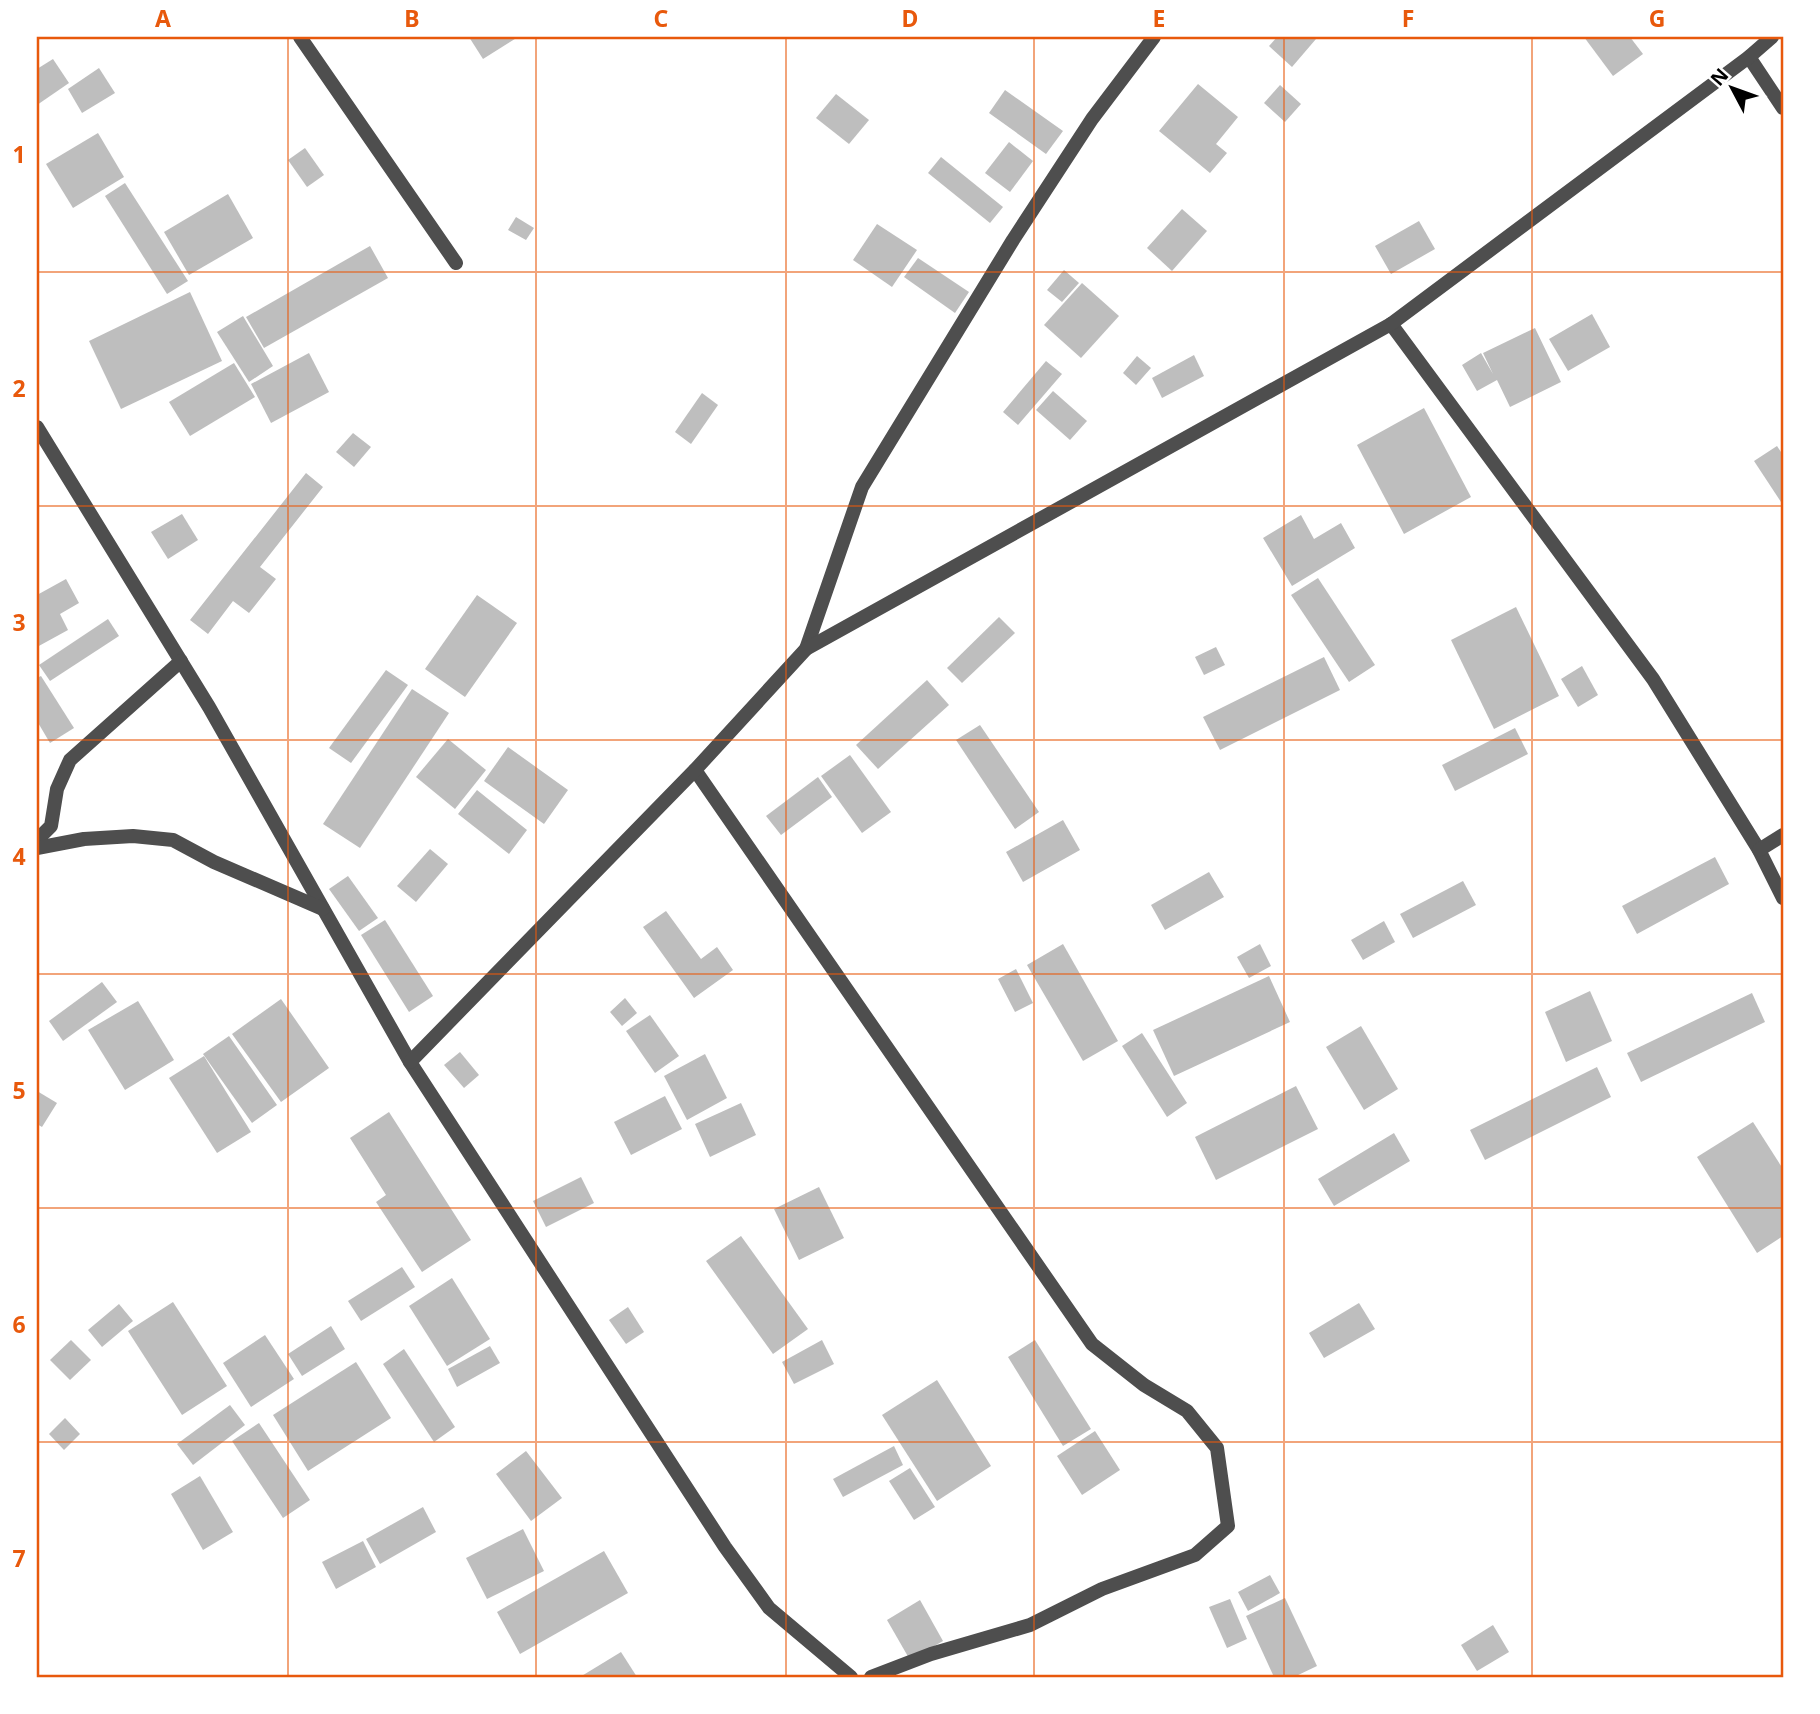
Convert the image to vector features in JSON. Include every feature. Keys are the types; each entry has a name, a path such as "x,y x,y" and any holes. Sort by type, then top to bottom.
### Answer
{"street":[{"path":"300,37 456,263"},
{"path":"806,649 862,487 1013,240 1092,119 1154,37"},
{"path":"410,1062 695,769 806,649 1391,324 1773,37"},
{"path":"1749,57 1783,108"},
{"path":"1391,324 1653,679 1759,850 1783,898"},
{"path":"37,426 181,661 410,1062 769,1608 851,1677"},
{"path":"37,840 51,826 57,789 70,760 181,661"},
{"path":"695,769 1092,1344 1144,1384 1187,1412 1217,1448 1228,1526 1195,1555 1102,1589 1030,1625 931,1654 872,1677"},
{"path":"1759,850 1783,835"},
{"path":"37,848 85,839 133,836 173,840 214,862 323,909"}],"building":[{"path":"469,37 518,37 483,59"},
{"path":"1277,37 1316,39 1292,67 1269,46"},
{"path":"1584,37 1630,37 1643,54 1613,76"},
{"path":"53,59 69,83 37,105 37,69"},
{"path":"99,68 115,93 82,113 68,89"},
{"path":"1198,84 1238,117 1216,144 1227,153 1210,173 1159,131"},
{"path":"1280,85 1301,104 1285,122 1264,103"},
{"path":"1005,90 1063,131 1046,154 989,113"},
{"path":"836,94 869,120 849,144 816,118"},
{"path":"98,133 124,177 73,208 46,164"},
{"path":"1009,142 1033,161 1010,192 985,173"},
{"path":"305,148 324,175 307,187 288,160"},
{"path":"941,157 1003,207 990,223 928,173"},
{"path":"125,183 188,281 167,294 105,196"},
{"path":"228,194 253,238 189,275 164,232"},
{"path":"1182,209 1207,231 1172,271 1147,248"},
{"path":"516,217 534,228 526,240 508,230"},
{"path":"1419,221 1435,249 1391,274 1375,246"},
{"path":"877,224 917,250 892,287 853,260"},
{"path":"370,246 388,278 264,348 246,317"},
{"path":"918,258 969,292 955,313 904,277"},
{"path":"1064,270 1079,283 1062,302 1047,290"},
{"path":"1082,283 1119,316 1081,358 1044,325"},
{"path":"190,292 222,361 121,409 89,341"},
{"path":"1592,314 1610,347 1568,371 1549,339"},
{"path":"243,316 273,366 249,382 217,332"},
{"path":"1535,328 1561,382 1510,407 1497,380 1477,391 1462,365 1481,353 1493,374 1483,353"},
{"path":"309,353 329,392 271,423 251,384"},
{"path":"1194,355 1204,376 1162,398 1152,378"},
{"path":"1137,356 1151,368 1136,385 1123,373"},
{"path":"1046,361 1062,374 1018,425 1003,412"},
{"path":"234,363 255,397 190,436 169,402"},
{"path":"1053,391 1087,421 1070,440 1036,410"},
{"path":"702,393 718,405 691,444 675,432"},
{"path":"1424,408 1471,497 1404,534 1357,445"},
{"path":"353,433 371,447 354,467 336,452"},
{"path":"1777,446 1783,455 1783,505 1754,461"},
{"path":"306,473 323,487 260,567 276,579 249,613 233,601 208,634 190,620"},
{"path":"182,514 198,540 168,559 151,532"},
{"path":"1301,515 1314,539 1341,523 1355,548 1292,586 1263,538"},
{"path":"1318,578 1375,665 1349,682 1291,595"},
{"path":"66,579 79,603 60,614 68,630 37,647 37,595"},
{"path":"477,595 517,623 465,697 425,669"},
{"path":"1516,607 1559,696 1494,729 1451,640"},
{"path":"999,617 1015,633 962,683 947,668"},
{"path":"108,619 119,636 50,681 39,665"},
{"path":"1216,647 1225,665 1204,675 1195,657"},
{"path":"1324,657 1340,690 1220,750 1203,717"},
{"path":"1582,666 1598,695 1578,707 1561,679"},
{"path":"386,670 408,685 351,763 329,748"},
{"path":"41,676 74,728 50,743 37,721 37,678"},
{"path":"927,680 949,705 878,769 856,745"},
{"path":"412,689 449,713 360,848 323,824"},
{"path":"980,725 1039,812 1015,829 956,740"},
{"path":"1515,728 1528,754 1455,791 1442,765"},
{"path":"448,739 486,770 455,809 416,777"},
{"path":"508,747 568,790 544,824 484,781"},
{"path":"850,755 891,812 862,833 821,776"},
{"path":"818,777 832,797 781,835 766,816"},
{"path":"477,790 527,830 509,854 458,814"},
{"path":"1063,820 1080,850 1023,882 1006,852"},
{"path":"430,849 448,864 416,902 397,886"},
{"path":"1715,857 1729,884 1637,934 1622,906"},
{"path":"1209,872 1224,897 1165,930 1151,905"},
{"path":"348,876 378,918 359,931 329,889"},
{"path":"1463,881 1476,905 1413,938 1400,914"},
{"path":"666,911 701,959 717,947 733,970 694,998 643,927"},
{"path":"385,920 433,996 409,1012 361,935"},
{"path":"1384,921 1395,942 1363,960 1351,940"},
{"path":"1063,944 1118,1041 1083,1061 1027,965"},
{"path":"1260,944 1271,966 1249,978 1237,957"},
{"path":"1016,969 1033,1003 1015,1012 998,979"},
{"path":"1269,976 1290,1022 1174,1076 1153,1030"},
{"path":"102,982 117,1002 63,1041 49,1021"},
{"path":"1590,991 1612,1041 1566,1062 1545,1012"},
{"path":"1752,993 1765,1022 1641,1082 1627,1053"},
{"path":"625,998 637,1013 622,1026 610,1012"},
{"path":"281,999 329,1068 281,1102 232,1034"},
{"path":"138,1001 174,1060 125,1090 88,1030"},
{"path":"650,1015 679,1056 655,1073 626,1031"},
{"path":"1361,1026 1398,1089 1364,1110 1326,1047"},
{"path":"1142,1033 1187,1103 1167,1117 1122,1046"},
{"path":"229,1036 277,1105 252,1123 203,1054"},
{"path":"460,1052 479,1075 464,1088 444,1065"},
{"path":"705,1054 727,1098 687,1120 664,1076"},
{"path":"204,1056 251,1132 217,1153 169,1078"},
{"path":"1597,1067 1611,1097 1485,1160 1470,1130"},
{"path":"1296,1086 1318,1129 1216,1180 1195,1137"},
{"path":"37,1091 57,1103 42,1127 37,1124"},
{"path":"665,1096 682,1129 631,1155 614,1122"},
{"path":"741,1103 756,1135 710,1157 695,1124"},
{"path":"389,1112 471,1240 422,1272 376,1202 386,1195 350,1138"},
{"path":"1753,1122 1783,1169 1783,1236 1757,1253 1697,1157"},
{"path":"1394,1133 1410,1161 1334,1206 1318,1179"},
{"path":"581,1177 594,1203 546,1227 533,1201"},
{"path":"819,1187 844,1238 799,1260 774,1209"},
{"path":"741,1236 808,1329 773,1354 706,1261"},
{"path":"402,1267 415,1287 361,1321 348,1301"},
{"path":"452,1278 490,1339 447,1366 409,1306"},
{"path":"173,1302 227,1386 182,1415 128,1331"},
{"path":"1359,1303 1375,1329 1324,1358 1309,1333"},
{"path":"119,1304 133,1321 102,1347 88,1330"},
{"path":"628,1307 644,1332 626,1344 609,1320"},
{"path":"331,1326 345,1349 302,1376 288,1354"},
{"path":"265,1335 294,1379 251,1407 223,1363"},
{"path":"71,1340 91,1360 70,1380 50,1360"},
{"path":"822,1340 834,1364 794,1384 782,1362"},
{"path":"1035,1340 1091,1429 1063,1446 1008,1357"},
{"path":"490,1346 500,1363 457,1387 448,1369"},
{"path":"404,1349 455,1427 434,1442 383,1364"},
{"path":"356,1362 391,1418 308,1471 273,1415"},
{"path":"937,1380 991,1466 937,1501 882,1415"},
{"path":"230,1405 245,1425 193,1465 177,1444"},
{"path":"65,1418 80,1434 64,1450 49,1434"},
{"path":"259,1423 310,1500 283,1518 232,1441"},
{"path":"1095,1431 1120,1470 1082,1495 1057,1456"},
{"path":"894,1446 903,1465 843,1497 833,1479"},
{"path":"526,1451 562,1498 531,1521 496,1474"},
{"path":"910,1468 935,1507 914,1520 889,1481"},
{"path":"200,1476 233,1532 203,1550 171,1494"},
{"path":"423,1507 436,1532 380,1564 366,1539"},
{"path":"523,1529 544,1571 487,1599 466,1558"},
{"path":"363,1541 376,1567 336,1589 322,1562"},
{"path":"604,1551 628,1593 520,1654 497,1612"},
{"path":"1270,1575 1280,1593 1248,1611 1238,1592"},
{"path":"1285,1598 1317,1666 1294,1677 1274,1677 1246,1616"},
{"path":"1230,1599 1247,1639 1227,1648 1209,1607"},
{"path":"920,1600 943,1641 910,1660 887,1620"},
{"path":"1493,1625 1509,1652 1477,1671 1461,1645"},
{"path":"621,1652 637,1677 580,1677"}]}
